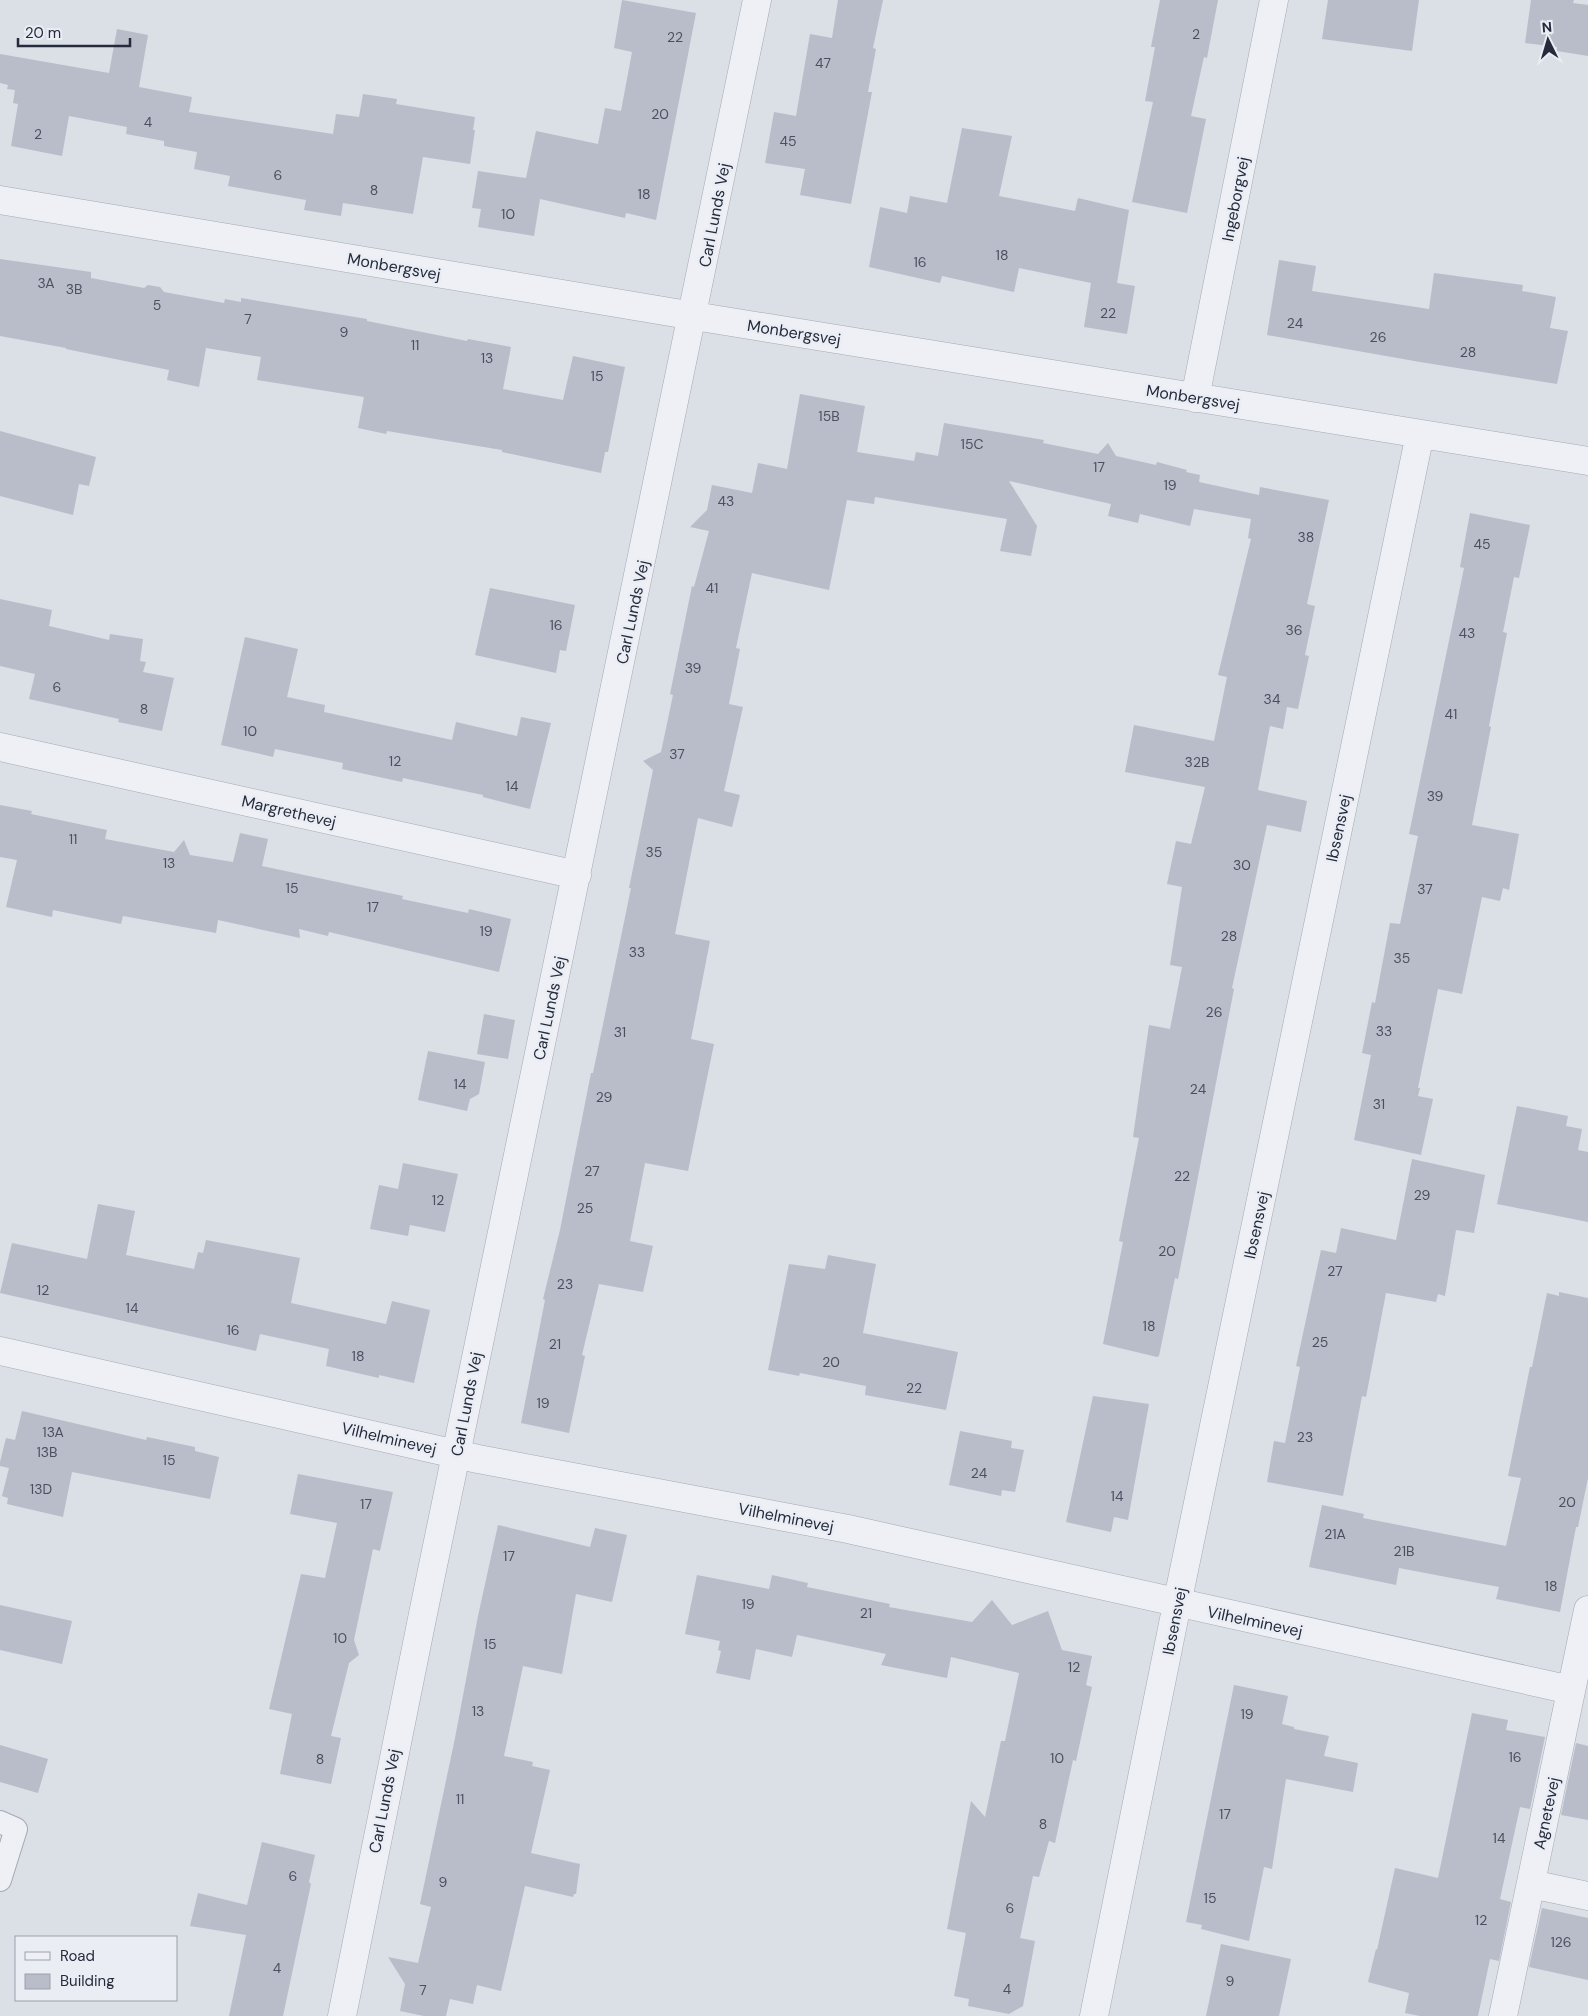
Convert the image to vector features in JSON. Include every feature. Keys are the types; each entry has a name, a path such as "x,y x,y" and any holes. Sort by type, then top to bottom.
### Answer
{"street":[{"name":"Carl Lunds Vej","path":"342,2016 405,1695 694,316 757,0"},
{"name":"Ingeborgvej","path":"1195,398 1274,0"},
{"name":"Monbergsvej","path":"0,200 694,316 1588,461"},
{"name":"Ibsensvej","path":"1094,2016 1177,1604 1420,434"},
{"name":"Margrethevej","path":"0,747 577,875"},
{"name":"Vilhelminevej","path":"0,1351 478,1458 848,1529 1177,1604 1575,1705"},
{"name":"Agnetevej","path":"1503,2016 1531,1884 1575,1705 1588,1610"},
{"path":"1531,1884 1588,1896"}],"lane":[{"path":"0,1822 16,1829 0,1880"}],"building":[{"path":"622,0 696,13 656,220 626,213 625,218 540,199 534,236 478,227 481,209 472,208 478,171 526,178 536,131 598,144 605,108 621,111 632,52 614,48"},
{"path":"838,0 883,0 873,48 876,49 868,92 872,92 851,204 800,195 805,169 765,163 774,112 796,116 810,34 832,38"},
{"path":"1160,0 1218,0 1207,58 1204,57 1191,116 1206,119 1187,213 1132,202 1153,102 1145,101 1155,47 1151,47"},
{"path":"1328,0 1419,0 1412,51 1322,39"},
{"path":"1531,0 1574,0 1573,3 1588,5 1588,56 1557,51 1557,47 1525,43"},
{"path":"117,29 148,35 139,87 192,97 189,112 333,134 336,114 359,117 363,94 397,99 396,104 475,117 470,164 423,157 413,214 343,203 341,216 304,210 306,200 228,186 230,176 194,169 197,152 164,146 164,141 126,134 127,127 69,116 62,156 11,146 18,104 13,103 15,90 7,89 8,85 0,83 0,54 109,73"},
{"path":"962,128 1012,136 999,196 1075,211 1078,198 1129,210 1117,283 1135,286 1127,334 1084,327 1091,283 1019,268 1014,292 942,276 940,283 869,267 880,207 907,213 910,196 947,203"},
{"path":"0,259 91,272 91,278 144,288 148,285 160,287 164,292 224,303 225,299 241,302 241,298 367,319 367,321 467,341 468,339 511,347 503,389 563,400 573,356 625,367 608,452 605,452 601,473 502,452 502,450 387,431 386,434 358,428 364,397 257,380 261,357 206,348 199,387 167,380 169,370 0,336"},
{"path":"1279,260 1316,266 1312,291 1429,309 1434,273 1523,285 1522,291 1556,297 1550,328 1568,331 1557,384 1267,335"},
{"path":"800,394 865,406 857,452 914,461 916,452 938,456 944,423 1044,440 1043,443 1098,454 1108,443 1116,456 1156,465 1157,462 1187,470 1186,472 1200,475 1199,482 1259,495 1260,487 1329,500 1307,604 1315,606 1305,655 1309,656 1298,709 1287,707 1283,729 1270,726 1258,790 1307,801 1301,832 1267,825 1232,988 1234,989 1178,1279 1175,1278 1159,1356 1103,1344 1123,1242 1119,1241 1139,1138 1133,1137 1149,1025 1170,1029 1182,967 1170,965 1182,887 1167,884 1176,841 1191,844 1205,787 1125,772 1134,725 1214,741 1227,677 1218,675 1251,539 1248,538 1251,519 1194,509 1190,526 1140,514 1138,523 1108,516 1111,504 1009,481 1037,526 1031,556 1000,551 1007,519 875,497 874,504 847,500 829,590 752,573 736,648 740,649 729,704 743,707 724,791 740,795 732,827 698,818 675,934 710,941 691,1039 714,1044 688,1171 645,1163 630,1241 653,1246 643,1292 599,1284 582,1355 585,1356 569,1433 521,1423 545,1300 543,1299 560,1230 591,1073 593,1073 653,770 643,761 661,752 673,695 670,694 692,586 694,587 709,531 690,527 707,510 712,485 752,493 758,463 787,469"},
{"path":"0,431 96,457 89,486 79,484 73,515 0,496"},
{"path":"1470,513 1530,525 1519,578 1514,577 1503,632 1507,633 1472,825 1519,834 1509,890 1503,888 1500,901 1482,897 1462,994 1438,989 1418,1088 1420,1088 1418,1096 1433,1099 1421,1155 1354,1140 1371,1055 1362,1053 1372,1002 1375,1003 1390,923 1400,924 1418,836 1409,834 1464,568 1460,567"},
{"path":"490,588 575,605 566,651 560,650 556,673 475,655"},
{"path":"0,599 52,610 49,626 109,640 110,634 143,639 140,661 146,662 143,672 174,678 162,731 118,722 119,719 29,699 35,674 0,666"},
{"path":"245,637 298,649 287,697 325,705 324,712 452,740 456,722 517,736 521,717 551,723 530,809 483,797 483,795 403,778 402,782 342,769 343,763 275,749 273,757 221,745"},
{"path":"0,805 32,811 31,814 107,830 105,839 174,852 184,840 190,855 233,862 240,833 268,839 262,866 403,896 402,899 468,913 469,909 511,919 499,972 329,932 328,936 299,929 300,938 218,920 216,933 123,916 121,924 53,910 52,917 6,907 17,860 0,857"},
{"path":"484,1014 515,1020 508,1059 477,1054"},
{"path":"428,1051 485,1062 479,1094 470,1099 467,1111 418,1100"},
{"path":"1517,1106 1568,1116 1566,1126 1582,1129 1578,1150 1588,1152 1588,1222 1497,1204"},
{"path":"1412,1159 1485,1175 1474,1233 1456,1230 1445,1296 1438,1294 1436,1302 1386,1293 1366,1397 1362,1396 1343,1496 1267,1482 1274,1441 1285,1443 1300,1367 1296,1366 1321,1250 1336,1253 1341,1228 1396,1240"},
{"path":"403,1163 458,1174 445,1232 410,1225 408,1236 370,1229 379,1185 398,1189"},
{"path":"98,1204 135,1211 126,1255 194,1269 198,1252 203,1253 206,1240 300,1258 291,1303 386,1324 392,1301 430,1310 414,1383 379,1375 379,1378 326,1366 329,1349 260,1334 256,1351 0,1293 12,1243 87,1259"},
{"path":"828,1255 876,1264 863,1333 958,1352 946,1410 865,1395 866,1386 800,1373 799,1376 768,1370 789,1264 825,1269"},
{"path":"1559,1292 1588,1298 1588,1478 1578,1527 1576,1527 1560,1612 1496,1599 1499,1587 1399,1568 1396,1585 1309,1567 1322,1505 1364,1514 1363,1518 1506,1546 1521,1478 1508,1476 1530,1367 1532,1367 1547,1293 1559,1296"},
{"path":"1093,1396 1149,1404 1128,1520 1114,1517 1111,1532 1066,1522"},
{"path":"22,1411 146,1440 147,1437 195,1447 195,1451 219,1457 210,1499 72,1472 63,1517 7,1504 8,1498 2,1496 9,1468 0,1466 0,1462 6,1438 15,1440"},
{"path":"960,1431 1012,1441 1011,1448 1024,1450 1015,1492 1002,1490 1001,1496 949,1485"},
{"path":"298,1474 393,1492 380,1551 373,1549 359,1616 354,1640 359,1655 349,1663 331,1736 341,1738 331,1784 280,1774 292,1714 269,1709 301,1574 325,1578 337,1523 290,1514"},
{"path":"498,1525 590,1547 595,1528 627,1535 612,1602 576,1594 562,1674 523,1666 504,1756 533,1762 532,1766 550,1770 531,1853 580,1864 576,1894 573,1897 525,1886 501,1991 477,1985 473,2004 450,1999 446,2016 424,2016 400,2011 405,1984 388,1957 418,1963 431,1907 420,1904"},
{"path":"697,1575 769,1589 772,1575 808,1583 807,1587 890,1604 889,1607 972,1622 992,1600 1012,1625 1048,1611 1062,1650 1092,1656 1086,1685 1092,1687 1076,1761 1073,1760 1055,1843 1049,1841 1039,1877 1033,1876 1020,1938 1035,1941 1023,2006 1009,2014 968,2006 969,1999 954,1996 966,1933 947,1929 971,1801 985,1817 1001,1741 1005,1741 1019,1673 951,1657 947,1678 881,1665 886,1654 797,1635 792,1657 756,1649 750,1680 716,1673 721,1651 718,1650 720,1641 685,1634"},
{"path":"0,1605 72,1621 62,1664 0,1650"},
{"path":"1234,1685 1288,1696 1282,1724 1294,1727 1294,1729 1329,1736 1324,1756 1358,1763 1353,1792 1286,1779 1272,1869 1264,1867 1249,1941 1201,1929 1202,1925 1186,1922"},
{"path":"1472,1713 1508,1720 1506,1730 1545,1737 1530,1809 1520,1807 1500,1899 1511,1902 1499,1961 1490,1959 1478,2016 1420,2016 1405,2013 1409,1993 1368,1982 1395,1868 1438,1878"},
{"path":"1576,1743 1588,1746 1588,1820 1561,1815"},
{"path":"0,1745 48,1759 38,1793 0,1782"},
{"path":"262,1842 315,1855 309,1882 311,1884 283,2016 229,2016 246,1935 190,1926 198,1893 247,1905"},
{"path":"1542,1908 1588,1918 1588,1980 1529,1967"},
{"path":"1221,1944 1291,1959 1279,2016 1206,2016"}]}
